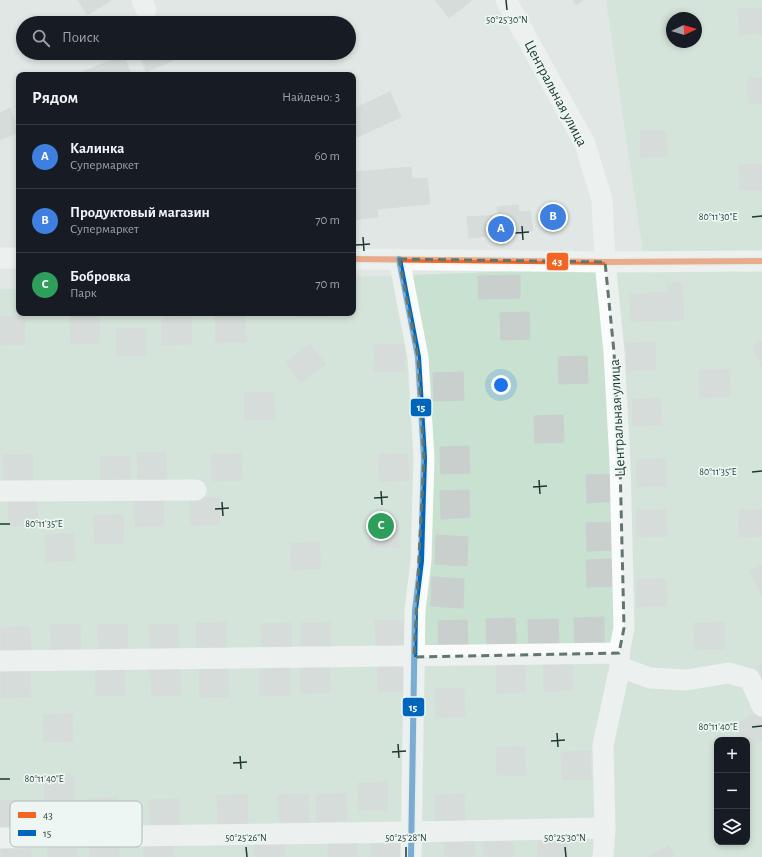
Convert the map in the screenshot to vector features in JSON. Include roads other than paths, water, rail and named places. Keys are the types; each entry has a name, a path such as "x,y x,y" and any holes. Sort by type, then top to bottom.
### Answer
{"street":[{"name":"Центральная улица","path":"506,0 585,144 602,200 605,262 614,352 620,463 624,628 603,745 606,828 603,857"},
{"path":"0,258 16,258"},
{"path":"356,259 605,262 762,261"},
{"path":"399,259 418,357 424,458 421,561 415,610 411,857"},
{"path":"0,491 196,490"},
{"path":"0,661 414,657 619,660 650,678 686,680 729,673 750,678 762,706"},
{"path":"142,836 606,828"},
{"path":"0,838 10,838"}],"place":[{"name":"Продуктовый магазин","path":"553,217"},
{"name":"Калинка","path":"501,229"},
{"name":"Бобровка","path":"381,526"}]}
